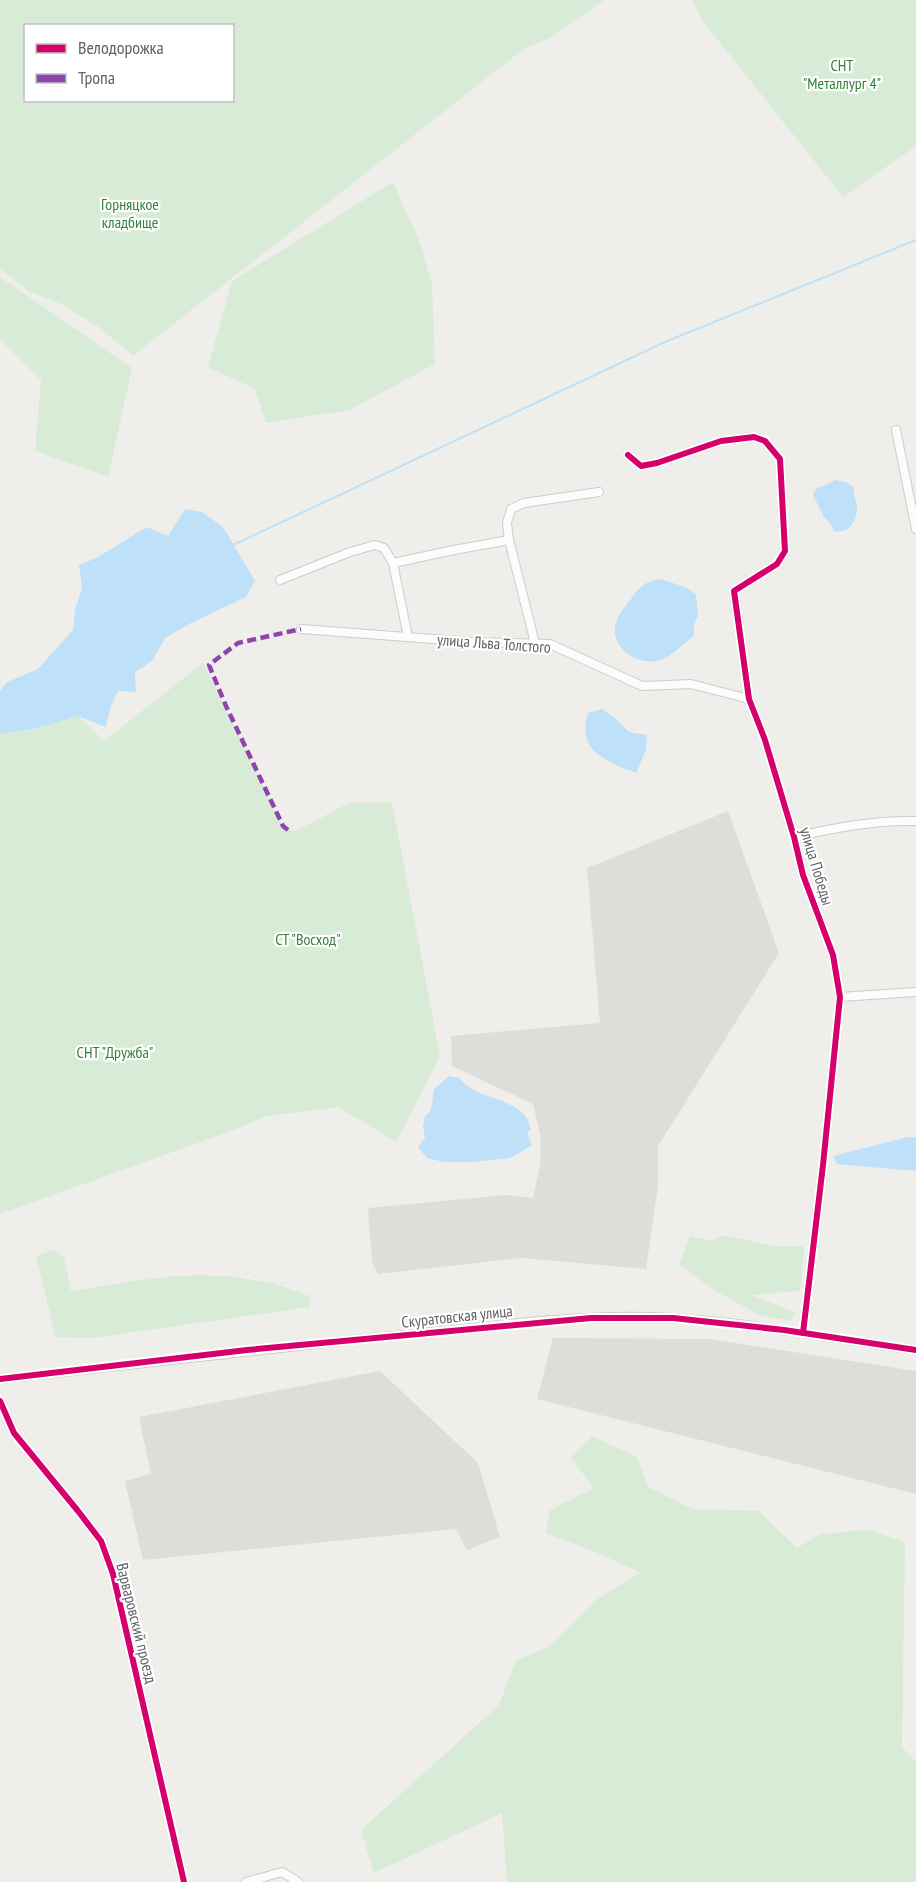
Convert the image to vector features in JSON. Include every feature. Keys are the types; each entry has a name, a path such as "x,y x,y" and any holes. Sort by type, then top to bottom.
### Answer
{"street":[{"path":"896,430 916,529"},
{"name":"улица Победы","path":"628,455 641,466 657,464 721,441 754,437 765,441 780,459 785,551 777,564 734,591 749,699 765,740 803,875 833,955 840,997 803,1333"},
{"path":"535,643 509,540 507,523 511,509 524,503 598,492"},
{"path":"393,563 454,549 509,540"},
{"path":"280,580 350,552 375,545 384,548 393,563 408,637"},
{"name":"улица Льва Толстого","path":"301,629 550,644 642,686 691,684 749,699"},
{"path":"794,837 828,829 916,821"},
{"path":"840,997 916,992"},
{"name":"Скуратовская улица","path":"0,1379 352,1340 545,1321 629,1317 673,1318 803,1333 916,1350"},
{"name":"Варваровский проезд","path":"0,1401 14,1433 101,1541 109,1563 184,1882"},
{"path":"246,1882 282,1872 298,1882"}],"shaded area":[{"path":"728,811 779,953 658,1146 658,1186 646,1269 522,1258 378,1274 372,1262 368,1208 506,1195 533,1198 540,1165 541,1138 533,1104 452,1066 451,1036 600,1023 587,868"},
{"path":"553,1338 710,1339 916,1371 916,1494 537,1399"},
{"path":"380,1371 478,1463 500,1537 467,1550 456,1529 143,1560 125,1481 151,1474 139,1417"}],"green space":[{"name":"Горняцкое кладбище","path":"0,0 604,0 550,38 525,48 133,356 100,328 61,304 28,291 0,268"},
{"name":"СНТ \"Металлург 4\"","path":"692,0 916,0 916,146 843,197 702,20"},
{"path":"393,182 420,243 432,285 435,364 349,410 266,423 255,389 208,367 232,281"},
{"path":"0,277 132,368 108,477 35,451 41,380 0,339"},
{"path":"203,663 283,826 288,830 296,831 349,803 392,802 440,1056 396,1142 338,1107 268,1116 0,1214 0,734 38,728 78,716 104,741"},
{"path":"722,1235 775,1246 803,1246 800,1291 751,1295 795,1312 790,1321 757,1314 716,1291 679,1265 690,1236 712,1241"},
{"path":"53,1250 64,1258 71,1291 139,1280 213,1275 263,1282 295,1291 310,1297 310,1307 92,1338 55,1337 36,1256"},
{"path":"592,1436 637,1457 648,1487 692,1509 759,1511 797,1548 820,1534 868,1530 905,1542 902,1747 916,1762 916,1882 507,1882 502,1813 374,1873 361,1830 499,1705 516,1660 549,1647 599,1598 640,1573 605,1556 546,1533 550,1510 594,1488 571,1458"}],"water":[{"path":"836,480 848,483 854,488 857,507 854,522 848,528 839,531 834,531 813,495 816,489"},
{"path":"185,509 202,512 223,527 255,581 246,597 165,638 152,661 135,672 136,692 118,691 111,706 106,727 78,716 38,728 0,734 0,691 7,682 38,669 73,630 75,609 82,589 79,565 96,558 147,527 168,536"},
{"path":"660,579 685,587 696,594 698,616 694,623 694,635 661,660 641,660 622,648 615,635 615,627 621,612 640,588 651,581"},
{"path":"602,709 629,732 647,735 646,750 636,773 604,759 590,746 585,726 588,713"},
{"path":"449,1076 459,1078 474,1090 518,1109 526,1117 531,1129 527,1133 532,1145 510,1158 444,1162 427,1158 418,1147 425,1138 423,1127 425,1116 431,1110 434,1089"},
{"path":"916,1137 916,1171 837,1164 833,1156"}],"waterway":[{"path":"231,546 665,342 916,240"}],"railway":[{"path":"0,1289 33,1288 185,1268 232,1271 272,1278 340,1307 367,1322 417,1362 489,1401 526,1414 852,1492 916,1515"}],"marked path":[{"path":"288,830 283,826 209,665 238,643 301,629"}],"cycle path":[{"path":"628,455 641,466 657,463 721,441 754,437 765,441 780,459 785,551 777,564 734,591 749,699 765,740 803,875 833,955 840,997 803,1333"},
{"path":"0,1379 247,1350 591,1318 673,1318 784,1330 916,1350"},
{"path":"0,1401 14,1433 101,1541 113,1574 184,1882"}],"park label":[{"name":"СТ \"Восход\"","path":"308,939"},
{"name":"СНТ \"Дружба\"","path":"115,1052"}]}
